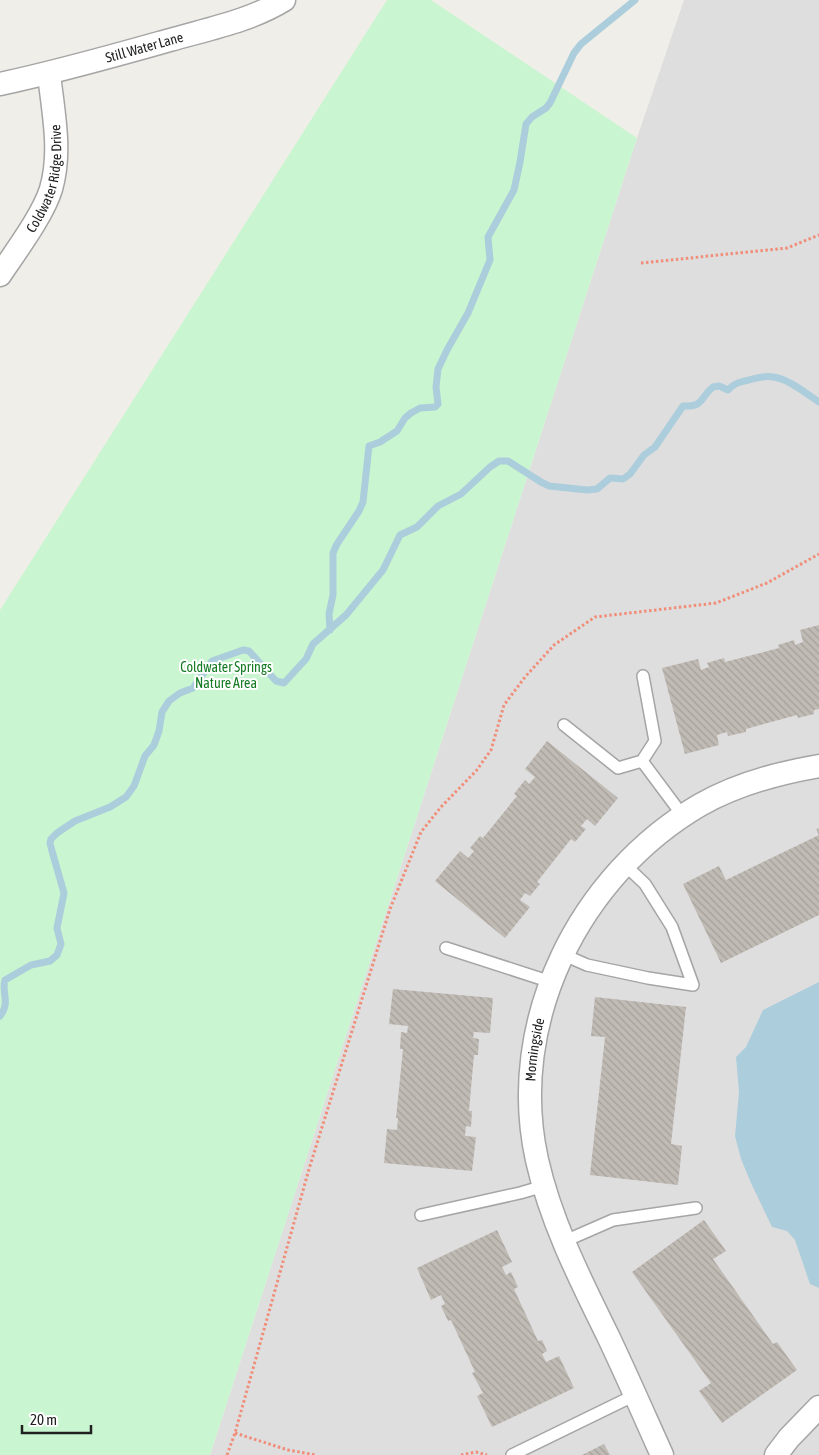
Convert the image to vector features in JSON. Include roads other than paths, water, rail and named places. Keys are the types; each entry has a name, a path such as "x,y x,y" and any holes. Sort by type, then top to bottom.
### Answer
{"street":[{"name":"Still Water Lane","path":"0,84 49,74 228,23 274,6 284,0"},
{"name":"Coldwater Ridge Drive","path":"0,275 43,208 55,173 56,136 49,74"},
{"name":"Morningside","path":"662,1455 572,1262 544,1186 532,1128 532,1078 536,1039 542,1010 562,954 590,907 624,864 662,830 703,804 731,790 761,779 819,766"},
{"path":"776,1455 789,1438 818,1411"}],"lane":[{"path":"564,725 618,768 642,762 655,741 643,676"},
{"path":"642,762 683,816"},
{"path":"562,954 587,965 693,985 672,927 645,884 624,864"},
{"path":"446,948 551,982"},
{"path":"421,1215 544,1186"},
{"path":"565,1241 613,1220 696,1208"},
{"path":"512,1455 636,1396"}],"water":[{"path":"819,982 819,1288 810,1284 795,1240 787,1231 772,1227 741,1159 735,1136 739,1092 736,1057 746,1047 763,1010"}],"waterway":[{"path":"330,630 329,614 333,595 333,553 363,502 369,446 380,442 397,431 405,418 411,413 420,408 435,407 438,404 436,387 438,369 468,313 490,260 488,237 514,190 526,124 550,103 574,53 581,44 635,0"},
{"path":"0,1016 5,1006 5,980 31,965 50,961 57,955 61,944 57,928 64,893 50,843 51,839 75,821 110,807 126,797 134,786 145,756 154,745 159,731 162,712 169,701 180,693 193,688 212,661 243,650 249,651 276,681 284,683 306,659 313,644 346,615 383,570 400,535 417,527 438,506 461,494 499,461 508,461 549,486 587,490 597,489 610,478 623,479 630,474 644,455 655,447 683,406 699,403 713,387 719,386 728,390 740,382 770,376 791,383 819,402"}],"park label":[{"name":"Coldwater Springs Nature Area","path":"226,676"}]}
